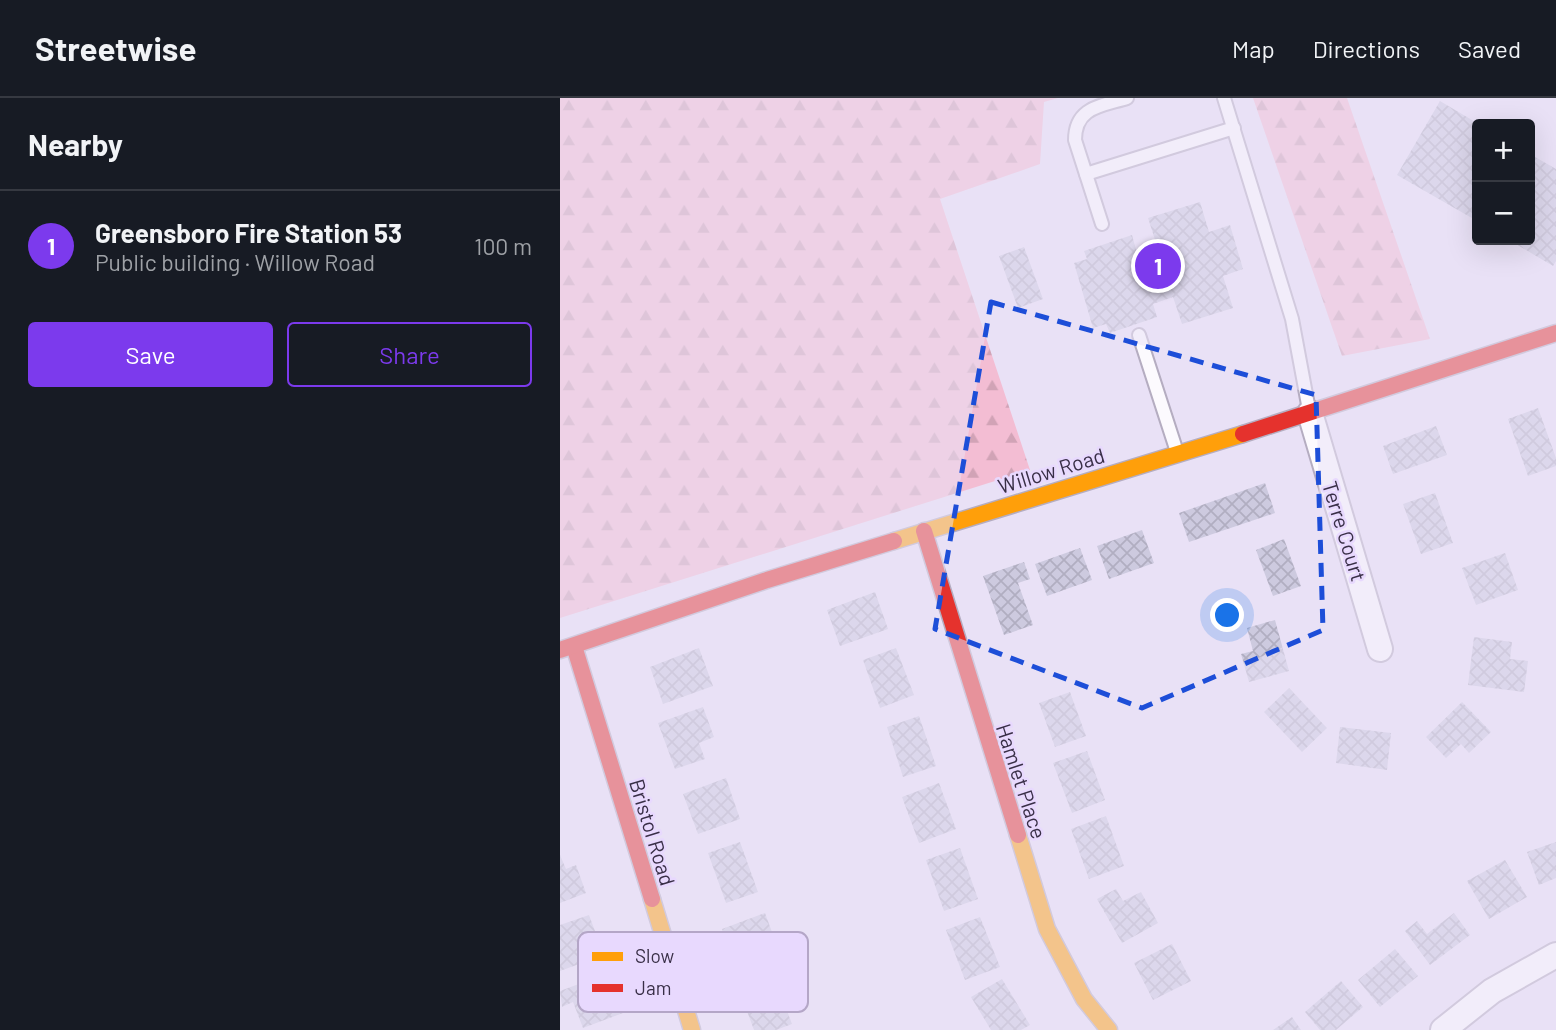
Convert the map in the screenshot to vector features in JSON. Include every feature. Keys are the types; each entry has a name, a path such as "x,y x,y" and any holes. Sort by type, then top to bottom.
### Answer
{"street":[{"name":"Willow Road","path":"567,648 767,580 1310,413 1556,333"},
{"name":"Terre Court","path":"1310,413 1380,649"},
{"name":"Hamlet Place","path":"924,531 1047,929 1084,999 1109,1030"},
{"name":"Bristol Road","path":"567,648 660,932"},
{"path":"1443,1030 1492,991 1556,955"},
{"name":"Bristol Road","path":"686,1012 692,1030"}],"lane":[{"path":"1102,224 1075,140 1078,121 1089,110 1127,98"},
{"path":"1223,98 1293,319 1310,413"},
{"path":"1086,174 1234,128"},
{"path":"1139,335 1177,452"}],"highlighted area":[{"path":"991,302 1316,395 1323,630 1142,708 935,629"}],"green space":[{"path":"560,98 1058,98 1044,102 1040,164 940,199 1030,470 560,618"},
{"path":"1253,98 1347,98 1430,339 1342,356"}],"building":[{"path":"1440,101 1472,120 1472,218 1397,175"},
{"path":"1535,157 1556,169 1556,261 1553,266 1517,245 1535,245"},
{"path":"1200,202 1209,232 1230,225 1243,269 1223,276 1233,308 1182,324 1173,297 1153,304 1157,317 1110,333 1106,324 1093,328 1074,263 1087,259 1084,251 1132,235 1137,253 1157,246 1148,218"},
{"path":"1024,247 1043,299 1018,308 999,256"},
{"path":"1538,408 1556,458 1556,466 1528,476 1508,419"},
{"path":"1436,426 1447,455 1393,474 1383,446"},
{"path":"1265,483 1275,513 1189,542 1179,513"},
{"path":"1435,493 1453,543 1421,554 1403,504"},
{"path":"1142,530 1154,563 1109,579 1097,546"},
{"path":"1284,539 1301,586 1273,596 1256,550"},
{"path":"1080,548 1092,580 1047,596 1035,564"},
{"path":"1505,553 1518,590 1476,605 1462,568"},
{"path":"1024,562 1030,579 1018,583 1033,625 1004,635 983,576"},
{"path":"875,592 888,629 840,646 827,610"},
{"path":"1275,620 1289,671 1249,682 1241,654 1253,651 1247,628"},
{"path":"1474,637 1512,642 1510,659 1528,661 1524,692 1468,685"},
{"path":"699,648 713,686 663,704 650,667"},
{"path":"896,648 914,695 880,708 863,660"},
{"path":"1289,688 1327,728 1302,752 1264,712"},
{"path":"1070,692 1086,736 1055,747 1039,703"},
{"path":"1462,702 1491,732 1469,753 1461,744 1446,758 1426,737"},
{"path":"703,707 714,737 699,743 705,759 675,769 658,723"},
{"path":"919,716 936,766 903,777 887,727"},
{"path":"1340,727 1391,733 1387,770 1336,763"},
{"path":"1087,751 1105,800 1072,813 1053,763"},
{"path":"726,778 740,819 698,834 683,794"},
{"path":"939,783 956,829 919,843 902,797"},
{"path":"1106,816 1124,866 1089,879 1071,829"},
{"path":"740,842 758,892 726,903 708,853"},
{"path":"1556,842 1556,878 1539,885 1527,852"},
{"path":"960,848 978,899 944,911 926,860"},
{"path":"560,855 566,869 576,865 586,893 560,903"},
{"path":"1505,860 1527,897 1489,919 1467,881"},
{"path":"1116,889 1123,901 1141,892 1158,923 1122,943 1097,899"},
{"path":"765,913 772,932 723,932 722,929"},
{"path":"1454,913 1470,935 1430,965 1405,931 1417,921 1427,934"},
{"path":"589,915 595,932 578,932 578,964 560,971 560,925"},
{"path":"980,917 1000,967 965,980 946,930"},
{"path":"1172,944 1191,981 1153,1000 1134,963"},
{"path":"1395,949 1418,976 1380,1007 1358,980"},
{"path":"1002,979 1030,1025 1021,1030 991,1030 971,997"},
{"path":"1341,981 1363,1007 1336,1030 1320,1030 1305,1012"},
{"path":"578,984 578,1012 623,1013 583,1028 573,1002 562,1007 560,991"},
{"path":"747,1012 787,1012 792,1024 776,1030 754,1030"},
{"path":"1292,1017 1301,1030 1273,1030"}],"traffic: slow":[{"path":"894,541 1243,434"},
{"path":"1018,835 1047,929 1084,999 1109,1030"},
{"path":"652,899 662,932"},
{"path":"687,1012 692,1030"}],"traffic: jam":[{"path":"1243,434 1556,333"},
{"path":"924,531 1018,835"},
{"path":"560,650 767,580 894,541"},
{"path":"574,646 652,899"}],"place":[{"name":"Greensboro Fire Station 53","path":"1158,266"}]}
